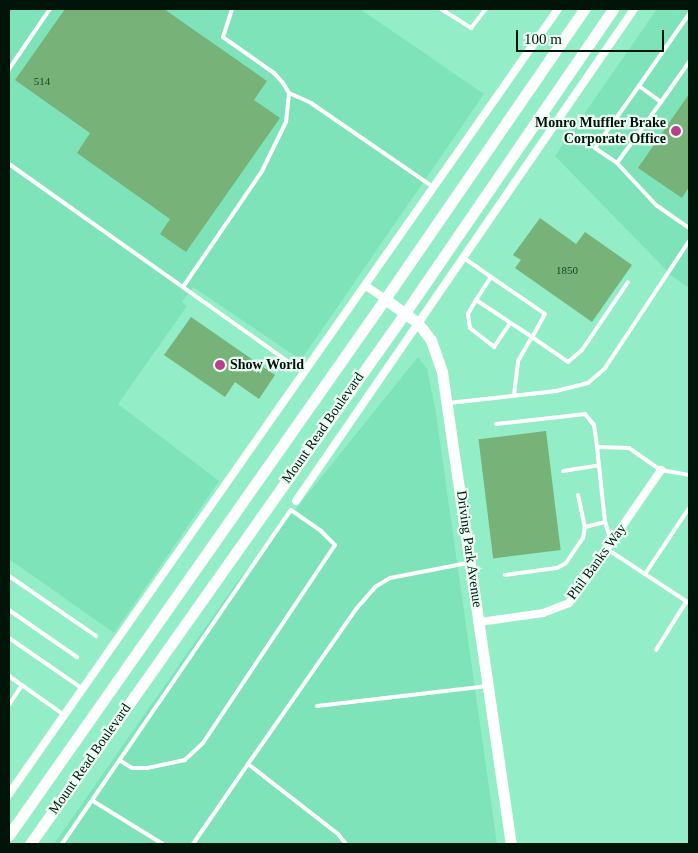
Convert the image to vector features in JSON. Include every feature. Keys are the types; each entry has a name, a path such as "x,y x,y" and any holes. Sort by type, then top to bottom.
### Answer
{"main road":[{"name":"Mount Read Boulevard","path":"9,835 386,299 584,9"},
{"name":"Mount Read Boulevard","path":"30,844 405,313 612,9"},
{"name":"Driving Park Avenue","path":"386,299 418,323 436,352 448,403 511,844"}],"street":[{"path":"9,794 558,9"},
{"name":"Mount Read Boulevard","path":"296,501 634,9"},
{"name":"Driving Park Avenue","path":"366,286 386,299"},
{"name":"Phil Banks Way","path":"480,622 558,609 569,603 661,470"}],"lane":[{"path":"9,69 50,9"},
{"path":"232,9 222,38 274,73 288,92 311,103 434,188"},
{"path":"440,9 471,28 486,9"},
{"path":"689,14 595,148 617,163 656,205 689,228"},
{"path":"617,163 689,62"},
{"path":"639,86 661,102"},
{"path":"183,287 262,171 286,122 288,92"},
{"path":"9,164 305,373"},
{"path":"448,403 556,391 588,383 605,368 636,324 689,241"},
{"path":"462,257 546,314 518,361 514,395"},
{"path":"491,277 468,314 470,328 494,347 510,323"},
{"path":"476,300 568,362 582,350 628,282"},
{"path":"496,424 585,414 594,425 609,546 645,574 688,603 656,650"},
{"path":"597,447 629,448 661,470 689,475"},
{"path":"563,471 599,465"},
{"path":"505,575 557,568 566,562 582,538 585,527 578,495"},
{"path":"62,844 121,761 136,733 296,501"},
{"path":"645,574 689,508"},
{"path":"121,761 132,768 148,768 185,760 202,743 336,545 291,510"},
{"path":"585,527 605,522"},
{"path":"193,844 357,608 375,587 390,578 471,562"},
{"path":"9,576 96,636"},
{"path":"9,610 77,657"},
{"path":"9,638 83,689"},
{"path":"9,676 64,715"},
{"path":"9,705 22,685"},
{"path":"317,706 489,685"},
{"path":"248,764 338,834 346,844"},
{"path":"93,801 163,844"}],"shaded area":[{"path":"9,9 360,9 484,94 301,360 193,287 182,302 187,306 118,404 219,481 114,633 9,559"},
{"path":"657,9 689,9 689,288 672,276 555,156"},
{"path":"418,357 427,369 435,407 497,844 54,844 237,582"}],"building":[{"path":"65,9 164,9 267,81 254,100 280,118 186,252 160,234 170,219 77,153 90,133 15,80"},
{"name":"Monro Muffler Brake Corporate Office","path":"689,94 689,187 682,198 638,168"},
{"path":"540,218 576,244 585,232 632,265 592,322 515,268 521,260 513,255"},
{"name":"Show World","path":"191,317 275,375 259,399 235,382 225,397 164,355"},
{"path":"546,431 561,550 493,558 479,439"}],"place":[{"name":"Monro Muffler Brake Corporate Office","path":"676,131"},
{"name":"Show World","path":"220,365"}]}
